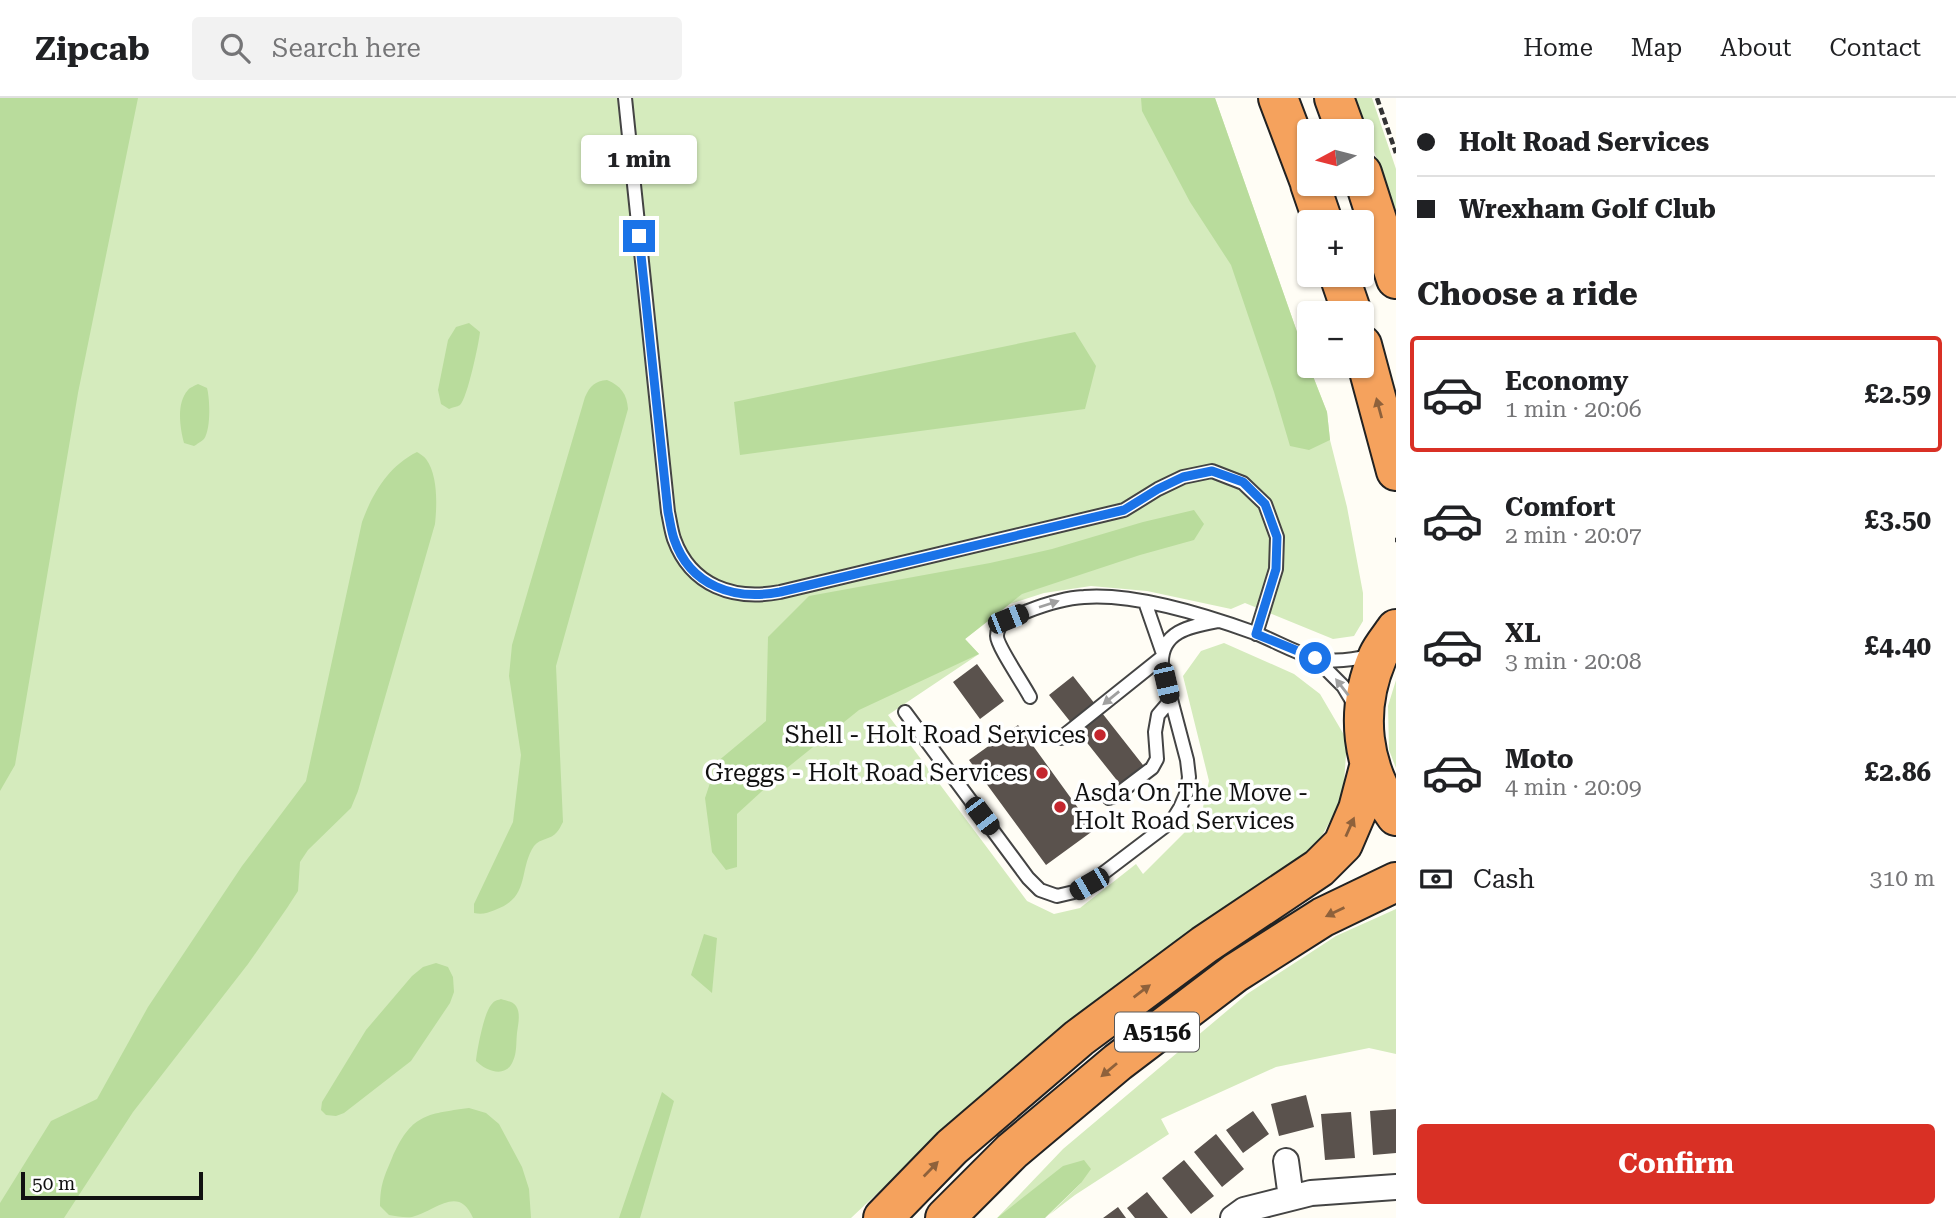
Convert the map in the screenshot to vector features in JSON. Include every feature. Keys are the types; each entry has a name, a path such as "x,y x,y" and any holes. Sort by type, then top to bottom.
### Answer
{"highway":[{"path":"1278,98 1297,148"},
{"path":"1334,98 1342,119"},
{"path":"1369,196 1396,279"},
{"path":"1371,378 1396,471"},
{"path":"1387,641 1367,686 1363,719 1369,767 1382,798 1396,816"},
{"name":"A5156","path":"883,1218 952,1147 1079,1038 1204,945 1319,868 1343,844 1358,808 1369,767"},
{"name":"A5156","path":"945,1218 1023,1142 1118,1062 1235,973 1323,917 1396,882"}],"street":[{"path":"1286,1161 1292,1198"},
{"path":"1233,1218 1244,1210 1311,1193 1396,1187"}],"lane":[{"path":"625,98 668,512 674,540 687,564 709,584 734,594 760,596 780,592 1124,510 1183,477 1212,471 1243,482 1265,504 1277,537 1276,569 1256,634"},
{"path":"1030,697 998,641 997,632 1008,619 1066,599 1104,597 1144,602 1218,621 1315,658 1348,661 1387,641"},
{"path":"905,712 1040,890 1057,896 1074,892 1089,884 1172,821 1187,792 1189,777 1186,760 1170,701 1162,654 1144,602"},
{"path":"1061,738 1162,654 1169,639 1182,630 1218,621"},
{"path":"1315,658 1343,686 1363,719"},
{"path":"1109,798 1152,768 1157,759 1155,732 1158,715 1170,701"}],"path":[{"path":"1377,98 1396,153"}],"green space":[{"path":"0,98 1215,98 1297,332 1297,378 1314,378 1327,412 1330,440 1347,507 1363,593 1363,621 1354,636 1333,639 1245,603 1231,609 1147,591 1091,586 1044,593 1010,604 965,639 979,654 888,715 1027,901 1054,914 1080,908 1136,864 1143,874 1201,816 1209,781 1183,676 1201,651 1224,643 1294,674 1320,694 1347,740 1343,798 1315,848 950,1125 851,1218 0,1218"},
{"path":"0,98 138,98 78,393 15,765 0,791"},
{"path":"1141,98 1215,98 1297,332 1297,378 1314,378 1327,412 1330,440 1309,450 1290,446 1231,265 1190,202 1142,111"},
{"path":"1355,98 1372,98 1396,169 1396,213 1374,151 1374,119 1362,119"},
{"path":"469,323 480,332 475,358 463,401 449,409 441,404 438,390 448,340 456,327"},
{"path":"1075,332 1096,366 1085,409 740,455 734,402"},
{"path":"607,380 622,391 628,409 556,666 563,822 555,835 534,846 514,898 495,910 474,913 474,904 513,822 521,755 509,676 512,645 585,397 593,385"},
{"path":"198,384 207,388 209,421 204,439 194,446 184,443 180,409 184,395"},
{"path":"417,452 426,459 433,473 435,524 351,808 308,850 300,862 298,891 287,908 248,964 133,1112 64,1218 0,1218 0,1203 51,1121 97,1099 148,1007 242,866 306,781 362,522 371,500 390,472"},
{"path":"1194,510 1204,524 1194,540 1022,594 965,639 979,654 859,710 787,768 737,814 737,867 726,870 712,852 705,798 717,762 766,721 768,637 809,596 990,563"},
{"path":"1396,680 1396,768 1389,750 1388,706"},
{"path":"1396,909 1396,1054 1369,1048 1276,1067 1161,1119 1169,1134 1049,1215 1081,1183 998,1217 1063,1149 1247,994 1336,936"},
{"path":"704,934 717,938 712,993 691,975"},
{"path":"436,963 448,967 453,977 454,992 450,1003 411,1061 344,1113 326,1115 321,1110 322,1102 366,1030 412,976 423,967"},
{"path":"501,999 515,1004 519,1019 513,1061 506,1070 496,1072 476,1061 488,1009 494,1001"},
{"path":"662,1092 674,1101 640,1218 619,1218"},
{"path":"469,1108 486,1113 499,1124 522,1167 529,1189 531,1218 473,1218 467,1208 454,1201 412,1217 389,1215 380,1206 382,1187 392,1158 406,1133 421,1119 430,1115"},
{"path":"1084,1160 1091,1169 1081,1183 1045,1218 997,1218 1063,1166"}],"building":[{"path":"977,664 1004,701 980,719 953,682"},
{"name":"Shell - Holt Road Services","path":"1073,676 1150,774 1127,793 1049,695"},
{"path":"1018,725 1094,830 1046,865 969,760"},
{"path":"1306,1095 1314,1127 1279,1136 1271,1104"},
{"path":"1396,1109 1396,1153 1373,1155 1370,1111"},
{"path":"1253,1111 1269,1134 1243,1153 1226,1130"},
{"path":"1351,1112 1355,1158 1325,1160 1321,1114"},
{"path":"1216,1134 1244,1169 1222,1187 1194,1152"},
{"path":"1184,1160 1214,1196 1191,1214 1162,1178"},
{"path":"1147,1192 1168,1218 1135,1218 1127,1208"},
{"path":"1118,1207 1126,1218 1103,1218"}],"place":[{"name":"Shell - Holt Road Services","path":"1100,735"},
{"name":"Greggs - Holt Road Services","path":"1042,773"},
{"name":"Asda On The Move - Holt Road Services","path":"1060,807"}],"route":[{"path":"639,236 668,512 674,540 687,564 709,584 734,594 760,596 780,592 1124,510 1183,477 1212,471 1243,482 1265,504 1277,537 1276,569 1256,634 1315,658"}]}
